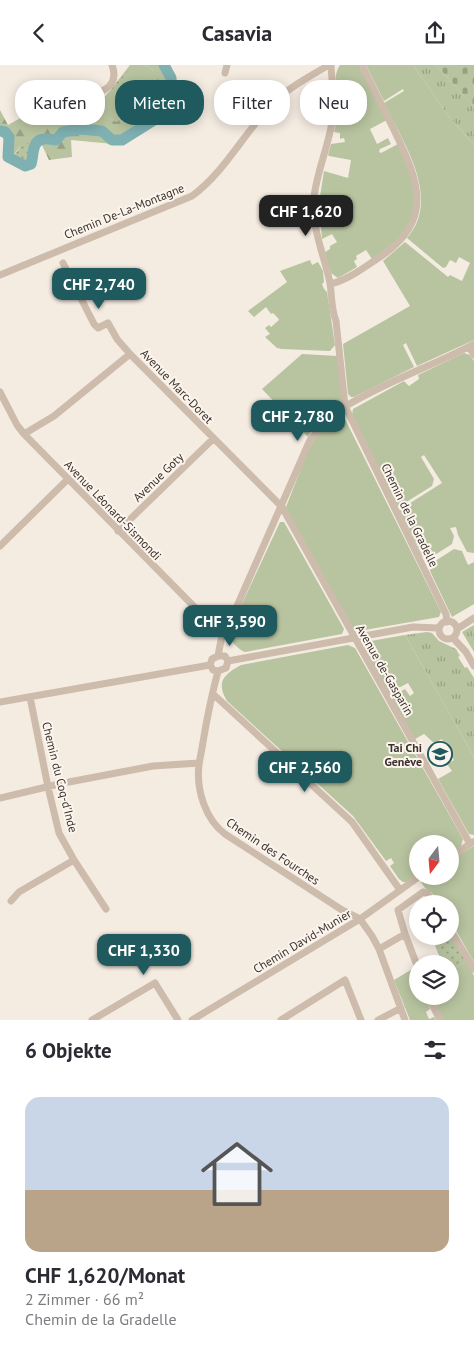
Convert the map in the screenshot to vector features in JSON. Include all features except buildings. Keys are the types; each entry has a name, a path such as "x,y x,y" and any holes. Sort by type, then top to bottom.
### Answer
{"street":[{"path":"105,90 110,85 114,75 112,65"},
{"path":"225,73 227,65"},
{"name":"Chemin De-La-Montagne","path":"0,275 192,196 208,184 274,102 298,84 330,65"},
{"name":"Chemin de la Gradelle","path":"330,65 334,103 332,122 314,197 315,224 319,247 330,284 345,406 446,614 447,621"},
{"path":"330,284 338,283 396,246 411,225 417,207 417,186 408,158 362,65"},
{"path":"62,263 94,324 98,328 108,323 117,339 130,354"},
{"path":"218,656 222,635 230,622 282,507 310,440 318,430 345,406 399,379 472,346 474,355"},
{"name":"Avenue Marc-Doret","path":"24,435 54,416 130,354 282,507"},
{"name":"Avenue Léonard-Sismondi","path":"0,392 24,435 222,635"},
{"name":"Avenue Goty","path":"118,531 213,439"},
{"path":"0,546 68,479"},
{"name":"Avenue de-Gasparin","path":"282,507 354,638 472,842"},
{"path":"457,629 452,623 447,621 442,623 439,633 443,638 453,638 457,629 474,618"},
{"path":"228,661 413,627 439,628"},
{"path":"453,638 466,652 474,666"},
{"path":"210,665 212,659 218,656 224,656 228,661"},
{"path":"210,665 213,670 218,671 226,668 228,661"},
{"path":"0,702 210,665"},
{"name":"Chemin des Fourches","path":"218,671 209,707 199,763 199,783 208,813 218,829 342,910 360,919 379,949 405,1020"},
{"path":"213,694 352,822 400,890"},
{"name":"Chemin du Coq-d'Inde","path":"30,697 59,833 106,909"},
{"path":"69,782 153,766 199,763"},
{"path":"0,798 59,784"},
{"path":"459,851 472,842"},
{"path":"11,901 19,892 74,859"},
{"name":"Chemin David-Munier","path":"192,1020 360,919 409,884"},
{"path":"417,895 423,891 428,895"},
{"path":"409,900 399,907 398,915 413,955"},
{"path":"379,949 405,934"},
{"path":"459,944 474,969"},
{"path":"281,1020 345,980 361,1020"},
{"path":"92,1020 155,983 178,1020"},
{"path":"432,1005 440,1020"},
{"path":"378,1020 401,1009"}],"green space":[{"path":"130,65 145,65 138,80 118,80"},
{"path":"132,65 145,65 153,70 148,80 121,80"},
{"path":"145,65 169,65 175,74 176,80 147,80 153,70"},
{"path":"340,65 359,65 367,80 336,80"},
{"path":"366,65 413,65 449,117 474,145 474,340 417,366 406,343 403,345 414,367 351,397 348,394 343,344 410,306 383,261 405,242 448,277 450,275 462,281 470,263 459,257 456,263 450,260 446,267 443,268 407,238 417,222 421,206 420,188 409,152 384,103 404,91 403,89 384,101"},
{"path":"413,65 436,65 474,107 474,145 449,117"},
{"path":"436,65 474,65 474,107 471,104"},
{"path":"367,81 387,120 370,129 377,144 388,138 391,144 380,149 379,152 381,153 398,144 411,176 414,199 410,221 397,239 372,259 366,250 356,256 357,259 354,261 357,267 338,278 331,273 325,252 337,242 332,234 322,239 319,203 324,171 348,178 351,160 328,155 331,144 345,142 344,138 340,139 340,133 334,132 336,125 367,125"},
{"path":"115,84 115,121 105,116 105,96"},
{"path":"115,88 115,121 105,116 105,102"},
{"path":"0,110 8,125 15,121 15,125 105,125 105,116 115,121 115,125 152,125 124,145 71,140 72,157 49,160 41,143 24,144 18,148 13,157 9,156 10,138 8,132 0,130"},
{"path":"34,143 30,159 28,164 21,163 13,157 22,144"},
{"path":"310,260 312,265 318,262 323,271 324,282 322,284 327,292 335,345 330,351 277,348 265,337 270,334 265,328 269,325 271,327 279,320 278,318 273,313 271,314 266,307 254,317 248,311 287,282 280,271"},
{"path":"464,353 470,355 474,361 474,553 467,552 456,527 450,528 454,536 452,544 430,558 422,556 399,510 442,483 424,455 421,457 434,479 432,486 397,506 352,415 353,409 404,381 409,386 419,379 418,375"},
{"path":"302,354 337,356 342,401 340,407 310,433 308,437 262,389"},
{"path":"337,417 345,419 441,612 439,617 359,631 352,628 291,519 286,507 307,453 317,435"},
{"path":"280,522 284,522 344,629 342,634 245,652 235,645 228,634"},
{"path":"454,549 462,551 468,565 474,562 474,604 452,617 430,571 432,563"},
{"path":"474,625 474,652 462,632"},
{"path":"432,633 439,641 456,649 460,656 458,657 474,678 474,757 405,635"},
{"path":"405,635 474,757 474,835 469,834 438,779 452,771 447,764 454,760 442,739 434,743 424,734 415,739 391,697 405,689 410,696 414,693 408,683 389,693 363,647 365,642"},
{"path":"348,645 355,648 463,839 461,846 459,847 459,835 409,835 409,880 403,882 399,879 390,866 394,863 391,858 386,861 353,816 227,701 222,689 223,680 230,672 241,665"},
{"path":"474,846 474,962 459,936 459,895 433,895 423,885 459,885 459,855"},
{"path":"457,945 467,961 459,966 459,955 439,955 435,946"},
{"path":"467,961 474,976 474,1020 443,1020 436,1005 459,1005 459,966"},
{"path":"409,971 409,1005 429,1005 430,1009 426,1012 429,1019 434,1017 436,1020 410,1020 394,980"}],"waterway":[{"path":"0,131 5,132 9,137 8,157 25,166 31,164 37,142 46,139 56,140 63,132 80,129 102,131 112,140 122,140 162,115 172,96 171,78 164,65"}],"place":[{"name":"Tai Chi Genève","path":"440,754"}]}
